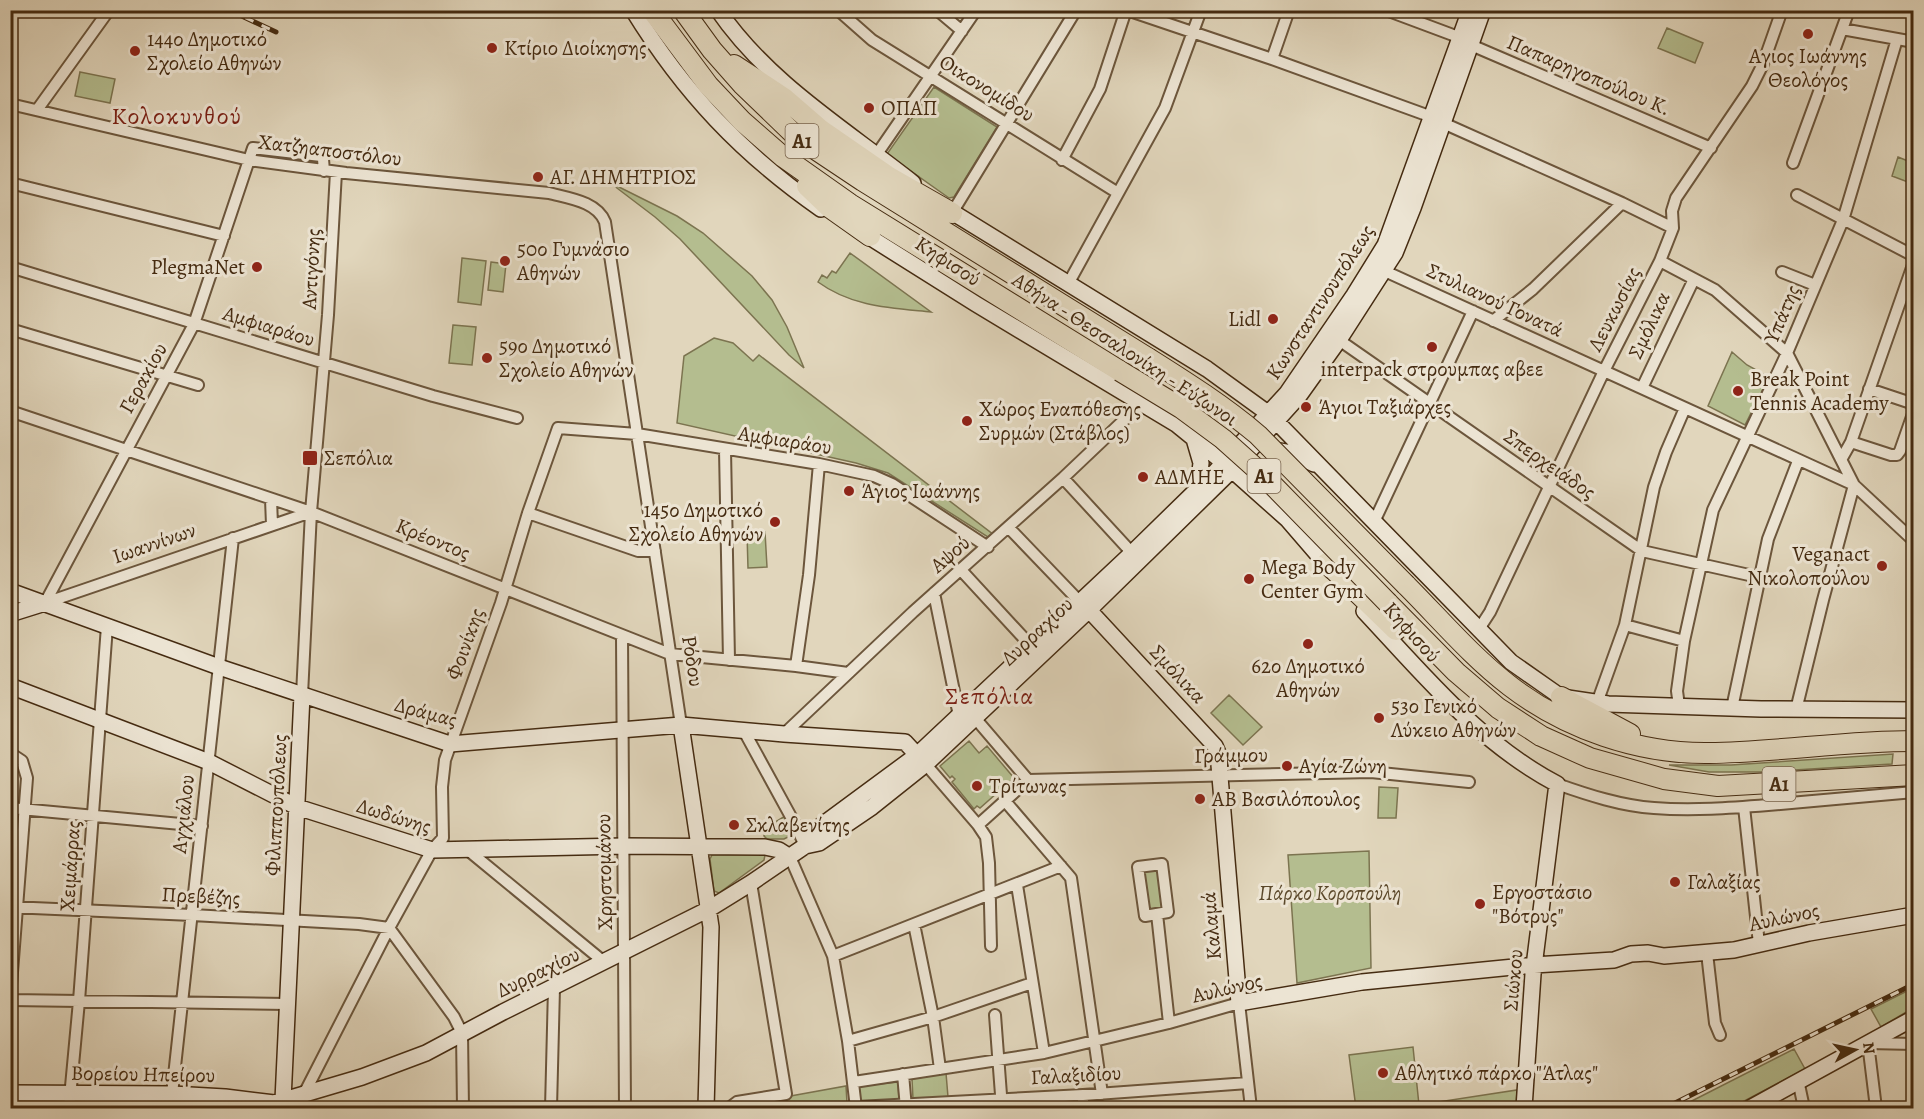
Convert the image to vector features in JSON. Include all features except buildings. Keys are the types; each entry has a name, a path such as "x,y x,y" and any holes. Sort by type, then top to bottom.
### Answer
{"highway":[{"name":"Αθήνα - Θεσσαλονίκη - Εύζωνοι","path":"652,10 708,85 742,121 782,156 850,204 1181,408 1223,439 1261,473 1456,672 1518,722 1541,736 1590,758 1664,779 1718,786 1906,784"},
{"name":"Αθήνα - Θεσσαλονίκη - Εύζωνοι","path":"683,10 712,50 742,84 797,137 909,210 1197,388 1238,418 1277,454 1474,654 1511,686 1553,713 1597,734 1671,751 1731,752 1904,741"},
{"path":"712,50 784,98 821,130 889,177 952,213"},
{"path":"782,156 829,207 870,236"},
{"path":"1327,563 1446,680 1510,733 1578,767 1618,776 1664,779"},
{"path":"1561,696 1628,733 1671,751"}],"main road":[{"name":"Κηφισού","path":"633,10 665,59 690,90 718,124 751,155 789,186 828,213 870,236 976,304 1176,424 1279,513 1327,563 1350,595 1414,667 1455,707 1512,757 1557,784"},
{"name":"Κωνσταντινουπόλεως","path":"1466,42 1470,10"},
{"name":"Κωνσταντινουπόλεως","path":"1273,418 1339,340 1379,268 1438,120 1466,42 1483,10"},
{"name":"Κηφισού","path":"722,12 752,54 786,84 834,124 877,154 952,213 1218,376 1273,418 1511,662 1561,696 1597,703 1732,708 1914,710"},
{"name":"Κωνσταντινουπόλεως","path":"1293,395 1379,268"},
{"path":"1218,376 1243,404 1247,412 1251,450 1279,513"},
{"path":"1248,398 1293,395 1294,421 1302,446"},
{"path":"1176,424 1214,436 1239,437 1273,418"},
{"path":"1228,467 1251,450 1273,418"},
{"path":"1228,467 1249,433"},
{"path":"1194,439 1202,463 1203,491 1233,487 1256,493"},
{"path":"1251,450 1273,449 1291,453 1325,471"},
{"name":"Δυρραχίου","path":"921,759 975,718 1085,606 1228,467"},
{"name":"Δυρραχίου","path":"275,1104 362,1077 426,1053 709,909 751,884 805,846 819,843 872,807 921,759 960,716 1032,647 1085,606 1132,553 1203,491"},
{"name":"Δράμας","path":"10,591 219,667 450,744 681,725 905,742 921,759"},
{"name":"Ιωαννίνων","path":"10,614 45,603"},
{"name":"Σμόλικα","path":"1085,606 1210,738 1218,753 1219,775"},
{"name":"Δωδώνης","path":"10,686 209,762 297,807 432,850 624,846 765,847 779,850 790,857"},
{"name":"Φιλιππουπόλεως","path":"275,1104 287,1004 302,695"},
{"name":"Ρόδου","path":"681,725 711,927 706,1108"},
{"name":"Καλαμά","path":"1219,775 1239,1003"},
{"name":"Σιώκου","path":"1524,1108 1534,965 1557,784"},
{"name":"Αυλώνος","path":"1239,1003 1362,982 1534,965 1614,960 1631,954 1648,953 1664,956 1734,950 1809,933 1914,915"},
{"path":"1750,1108 1914,1018"},
{"name":"Βορείου Ηπείρου","path":"10,1093 70,1101 172,1094 275,1104"}],"street":[{"path":"37,110 108,10"},
{"name":"Οικονομίδου","path":"838,10 872,40 1118,194"},
{"path":"938,10 962,31"},
{"path":"877,154 976,10"},
{"path":"952,213 1076,10"},
{"path":"1062,160 1097,96 1127,10 1272,59 1438,120 1673,228"},
{"path":"1068,284 1165,108 1201,10"},
{"path":"1272,59 1289,10"},
{"name":"Παπαρηγοπούλου Κ.","path":"1386,10 1466,42 1711,148"},
{"name":"Λευκωσίας","path":"1479,629 1490,612 1604,371 1660,261 1673,228 1672,211 1676,198 1741,104 1764,64 1782,10"},
{"path":"1793,163 1849,10"},
{"path":"1842,28 1914,42"},
{"name":"Υπάτης","path":"1680,706 1677,692 1683,641 1713,510 1787,353 1843,220 1897,39"},
{"name":"Χατζηαποστόλου","path":"10,104 249,160 324,171 549,193 592,207 599,212 605,222"},
{"name":"Γερακίου","path":"45,603 194,324 249,160"},
{"name":"Αντιγόνης","path":"311,512 328,315 336,172"},
{"path":"10,183 224,236"},
{"path":"1797,195 1914,256"},
{"path":"1494,321 1533,289 1622,203"},
{"name":"Ρόδου","path":"605,222 681,725"},
{"path":"1660,261 1715,290 1787,353 1854,485 1797,707"},
{"path":"1842,458 1851,442 1913,263"},
{"name":"Αμφιαράου","path":"10,267 433,396 517,418"},
{"name":"Στυλιανού Γονατά","path":"1379,268 1854,485 1914,541"},
{"path":"1782,272 1815,285"},
{"name":"Σμόλικα","path":"1642,388 1694,279"},
{"path":"1374,522 1473,311"},
{"path":"10,329 198,386"},
{"name":"Σπερχειάδος","path":"1339,340 1642,551 1758,577"},
{"path":"1869,389 1914,404"},
{"name":"Αψού","path":"784,734 1142,403"},
{"path":"1597,703 1625,625 1654,487 1685,408"},
{"name":"Κρέοντος","path":"10,411 311,512 670,654 796,666 848,674"},
{"path":"1851,442 1897,455 1914,411"},
{"name":"Αμφιαράου","path":"558,428 637,434 819,464 874,476 892,484 987,546"},
{"name":"Φοινίκης","path":"304,1094 389,928 432,850 443,838 442,787 445,760 558,428"},
{"path":"725,450 729,660"},
{"path":"1732,708 1758,577 1777,510 1798,461"},
{"path":"796,666 809,575 819,464"},
{"path":"1063,478 1132,553"},
{"path":"271,499 272,525"},
{"name":"Ιωαννίνων","path":"45,603 311,512"},
{"name":"Φιλιππουπόλεως","path":"302,695 311,512"},
{"path":"528,513 638,551 655,550"},
{"name":"Σμόλικα","path":"1009,528 1085,606"},
{"name":"Αγχιάλου","path":"172,1094 233,538"},
{"path":"961,570 1032,647"},
{"path":"934,593 960,716"},
{"path":"1625,625 1683,641"},
{"name":"Χειμάρρας","path":"70,1101 107,626"},
{"name":"Χρηστομάνου","path":"622,636 625,1108"},
{"name":"Κηφισού","path":"1797,707 1914,704"},
{"path":"975,718 1028,780 978,825"},
{"path":"744,731 805,846"},
{"path":"10,753 20,759 26,770 25,809 14,907 10,999 287,1004"},
{"path":"921,759 986,837 991,946"},
{"name":"Γράμμου","path":"1028,780 1371,772 1469,782"},
{"name":"Κηφισού","path":"1557,784 1581,793 1653,808 1690,809 1744,807 1906,784"},
{"path":"1005,801 1071,878 1102,1094"},
{"path":"1744,807 1759,944"},
{"path":"10,808 202,826"},
{"path":"469,851 604,962"},
{"path":"790,857 833,956 848,1041 856,1108"},
{"path":"1162,864 1168,912 1157,914 1145,915 1138,867 1162,864"},
{"path":"833,956 1061,866"},
{"path":"729,1108 737,1102 786,1094 751,884"},
{"path":"1017,885 1044,1053"},
{"name":"Πρεβέζης","path":"14,907 192,915 389,928"},
{"path":"1157,914 1169,1023"},
{"path":"914,924 933,1017 940,1069"},
{"path":"389,928 448,1009 462,1033 463,1108"},
{"path":"1707,953 1714,1023 1720,1035"},
{"path":"848,1041 933,1017 1032,983"},
{"path":"551,1108 554,988"},
{"name":"Αυλώνος","path":"854,1082 1044,1053 1095,1042 1239,1003"},
{"name":"Καλαμά","path":"1239,1003 1251,1108"},
{"path":"995,1015 1002,1104"},
{"path":"1876,1108 1868,1043 1914,1044"},
{"path":"838,1108 906,1106 903,1074"},
{"path":"1798,1080 1804,1108"},
{"name":"Γαλαξιδίου","path":"906,1106 1002,1104 1083,1095 1248,1083"},
{"path":"1083,1095 1083,1108"}],"green space":[{"path":"1667,28 1703,43 1695,63 1658,48"},
{"path":"80,72 115,79 110,103 75,96"},
{"path":"934,87 997,127 954,197 949,198 887,154"},
{"path":"1898,157 1913,163 1913,184 1892,176"},
{"path":"609,182 677,216 703,233 752,276 772,300 787,327 804,368 789,355 680,239"},
{"path":"850,253 931,312 872,305 844,297 818,282 822,275 827,278 832,271 836,273"},
{"path":"462,258 486,261 481,305 458,302"},
{"path":"491,262 506,264 503,292 488,290"},
{"path":"453,325 476,327 472,365 449,363"},
{"path":"714,338 733,343 753,361 759,355 994,535 991,539 888,473 856,463 677,423 684,356"},
{"name":"Break Point Tennis Academy","path":"1732,352 1747,365 1769,377 1745,425 1708,406"},
{"path":"765,532 767,567 748,568 747,533"},
{"path":"1229,695 1262,727 1243,745 1211,713"},
{"path":"969,741 979,753 987,746 1014,778 980,808 977,806 974,809 952,782 955,779 952,776 950,778 940,766"},
{"path":"1893,754 1892,764 1762,772 1709,772 1669,765 1731,765"},
{"path":"1379,787 1398,788 1396,818 1378,818"},
{"path":"785,816 790,827 788,837 767,839 764,836 764,829"},
{"name":"Πάρκο Κοροπούλη","path":"1369,851 1371,968 1297,983 1288,855"},
{"path":"712,855 765,855 764,860 719,893 714,891 710,859"},
{"path":"1158,869 1164,908 1148,910 1142,871"},
{"path":"1913,988 1913,1008 1881,1027 1871,1009"},
{"name":"Αθλητικό πάρκο \"Άτλας\"","path":"1413,1047 1419,1105 1517,1090 1516,1108 1356,1108 1349,1055"},
{"path":"1794,1049 1805,1069 1731,1108 1678,1108"},
{"path":"946,1073 948,1097 913,1099 912,1079"},
{"path":"898,1082 899,1100 860,1104 859,1086"},
{"path":"846,1086 847,1103 739,1108 785,1097"}],"railway":[{"path":"229,10 276,32"},
{"path":"1665,1108 1914,984"}],"place":[{"name":"Αγιος Ιωάννης Θεολόγος","path":"1808,34"},
{"name":"Κτίριο Διοίκησης","path":"492,48"},
{"name":"144ο Δημοτικό Σχολείο Αθηνών","path":"135,51"},
{"name":"ΟΠΑΠ","path":"869,108"},
{"name":"ΑΓ. ΔΗΜΗΤΡΙΟΣ","path":"538,177"},
{"name":"50ο Γυμνάσιο Αθηνών","path":"505,261"},
{"name":"PlegmaNet","path":"257,267"},
{"name":"Lidl","path":"1273,319"},
{"name":"interpack στρουμπας αβεε","path":"1432,347"},
{"name":"59ο Δημοτικό Σχολείο Αθηνών","path":"487,358"},
{"name":"Break Point Tennis Academy","path":"1738,391"},
{"name":"Άγιοι Ταξιάρχες","path":"1306,407"},
{"name":"Χώρος Εναπόθεσης Συρμών (Στάβλος)","path":"967,421"},
{"name":"Σεπόλια","path":"310,458"},
{"name":"ΑΔΜΗΕ","path":"1143,477"},
{"name":"Άγιος Ιωάννης","path":"849,491"},
{"name":"145ο Δημοτικό Σχολείο Αθηνών","path":"775,522"},
{"name":"Veganact Νικολοπούλου","path":"1882,566"},
{"name":"Mega Body Center Gym","path":"1249,579"},
{"name":"62ο Δημοτικό Αθηνών","path":"1308,644"},
{"name":"53ο Γενικό Λύκειο Αθηνών","path":"1379,718"},
{"name":"Αγία Ζώνη","path":"1287,766"},
{"name":"Τρίτωνας","path":"977,786"},
{"name":"ΑΒ Βασιλόπουλος","path":"1200,799"},
{"name":"Σκλαβενίτης","path":"734,825"},
{"name":"Γαλαξίας","path":"1675,882"},
{"name":"Εργοστάσιο \"Βότρυς\"","path":"1480,904"},
{"name":"Αθλητικό πάρκο \"Άτλας\"","path":"1383,1073"}],"district":[{"name":"Κολοκυνθού","path":"177,116"},
{"name":"Σεπόλια","path":"990,696"}]}
